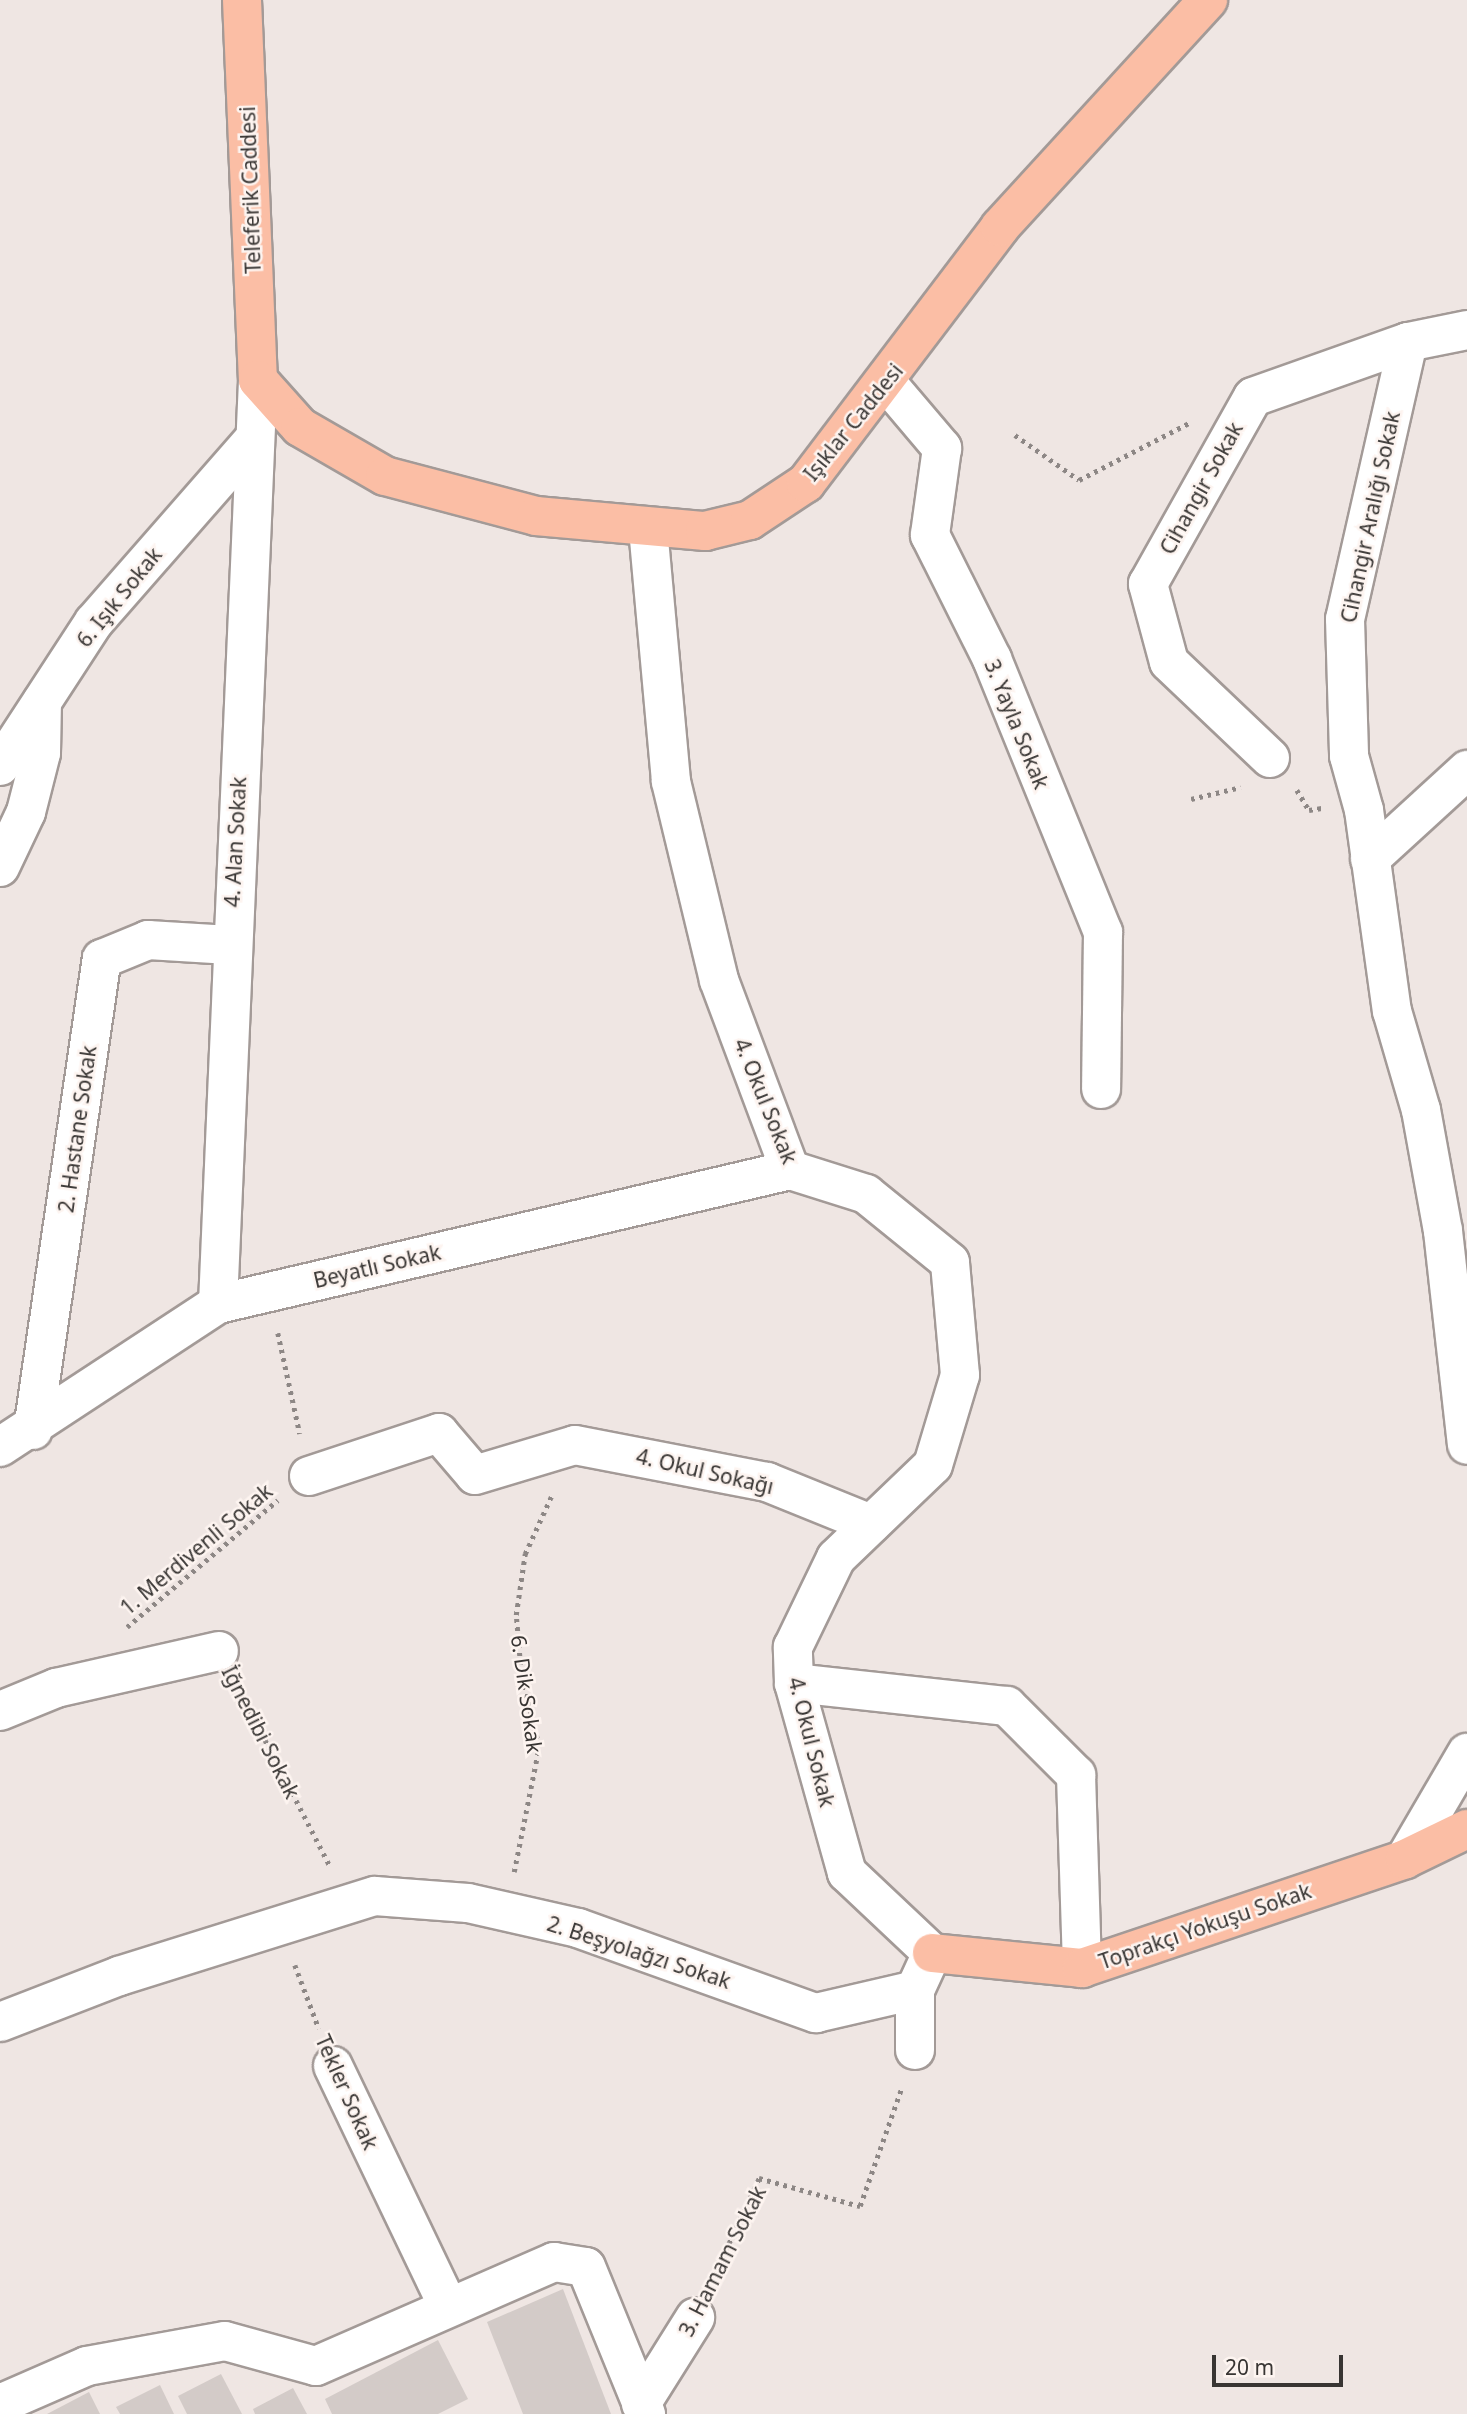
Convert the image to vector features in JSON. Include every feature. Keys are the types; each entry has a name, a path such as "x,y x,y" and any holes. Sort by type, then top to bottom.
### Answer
{"main road":[{"name":"Teleferik Caddesi","path":"242,0 258,380"},
{"name":"Işıklar Caddesi","path":"258,380 300,428 385,476 536,516 648,530 705,531 751,520 806,483 886,382 1000,227 1208,0"},
{"name":"Toprakçı Yokuşu Sokak","path":"932,1953 1082,1968 1405,1858 1467,1829"}],"street":[{"name":"Cihangir Sokak","path":"1270,758 1169,662 1148,584 1253,397 1408,342 1467,330"},
{"name":"Cihangir Aralığı Sokak","path":"1408,342 1345,619 1349,756 1370,859 1392,1012 1421,1110 1443,1231 1467,1444"},
{"name":"4. Alan Sokak","path":"218,1304 230,944 258,380"},
{"name":"3. Yayla Sokak","path":"886,382 942,448 930,535 992,659 1103,932 1101,1089"},
{"name":"6. Işık Sokak","path":"0,766 94,622 254,439"},
{"name":"4. Okul Sokak","path":"648,530 671,781 719,980 790,1170 866,1194 950,1262 960,1376 933,1465 836,1558 793,1647 794,1683 847,1872 932,1953"},
{"path":"0,867 26,812 41,753 42,702"},
{"path":"1370,859 1467,770"},
{"name":"2. Hastane Sokak","path":"17,1438 102,959 148,940 230,944"},
{"name":"Beyatlı Sokak","path":"17,1438 218,1304 790,1170"},
{"path":"309,1476 439,1433 475,1475 575,1445"},
{"name":"4. Okul Sokağı","path":"575,1445 767,1482 871,1524"},
{"name":"İğnedibi Sokak","path":"0,1711 56,1688 219,1651"},
{"path":"794,1683 1007,1706 1076,1775 1082,1968"},
{"path":"1405,1858 1467,1753"},
{"name":"2. Beşyolağzı Sokak","path":"0,2022 119,1976 375,1896 503,1910 578,1928 816,2012 915,1990"},
{"path":"915,2050 915,1990 932,1953"},
{"name":"Tekler Sokak","path":"333,2066 448,2306"},
{"path":"0,2404 87,2367 225,2341 316,2366 448,2306 554,2262 586,2267 643,2409"},
{"name":"3. Hamam Sokak","path":"643,2409 695,2318"}],"path":[{"path":"1015,435 1079,480 1145,440 1253,397"},
{"path":"270,1292 309,1476"},
{"name":"6. Dik Sokak","path":"503,1910 531,1809 539,1747 521,1673 516,1615 525,1554 575,1445"},
{"name":"1. Merdivenli Sokak","path":"115,1638 225,1539 309,1476"},
{"name":"İğnedibi Sokak","path":"219,1651 349,1904"},
{"name":"Tekler Sokak","path":"291,1955 333,2066"},
{"name":"3. Hamam Sokak","path":"695,2318 759,2178 860,2206 915,2050"}],"building":[{"path":"563,2289 611,2414 523,2414 487,2322"},
{"path":"438,2340 468,2399 438,2414 332,2414 325,2399"},
{"path":"221,2374 242,2414 187,2414 178,2396"},
{"path":"160,2385 174,2414 120,2414 116,2407"},
{"path":"293,2388 307,2414 255,2414 253,2409"},
{"path":"89,2392 100,2414 47,2414"}]}
